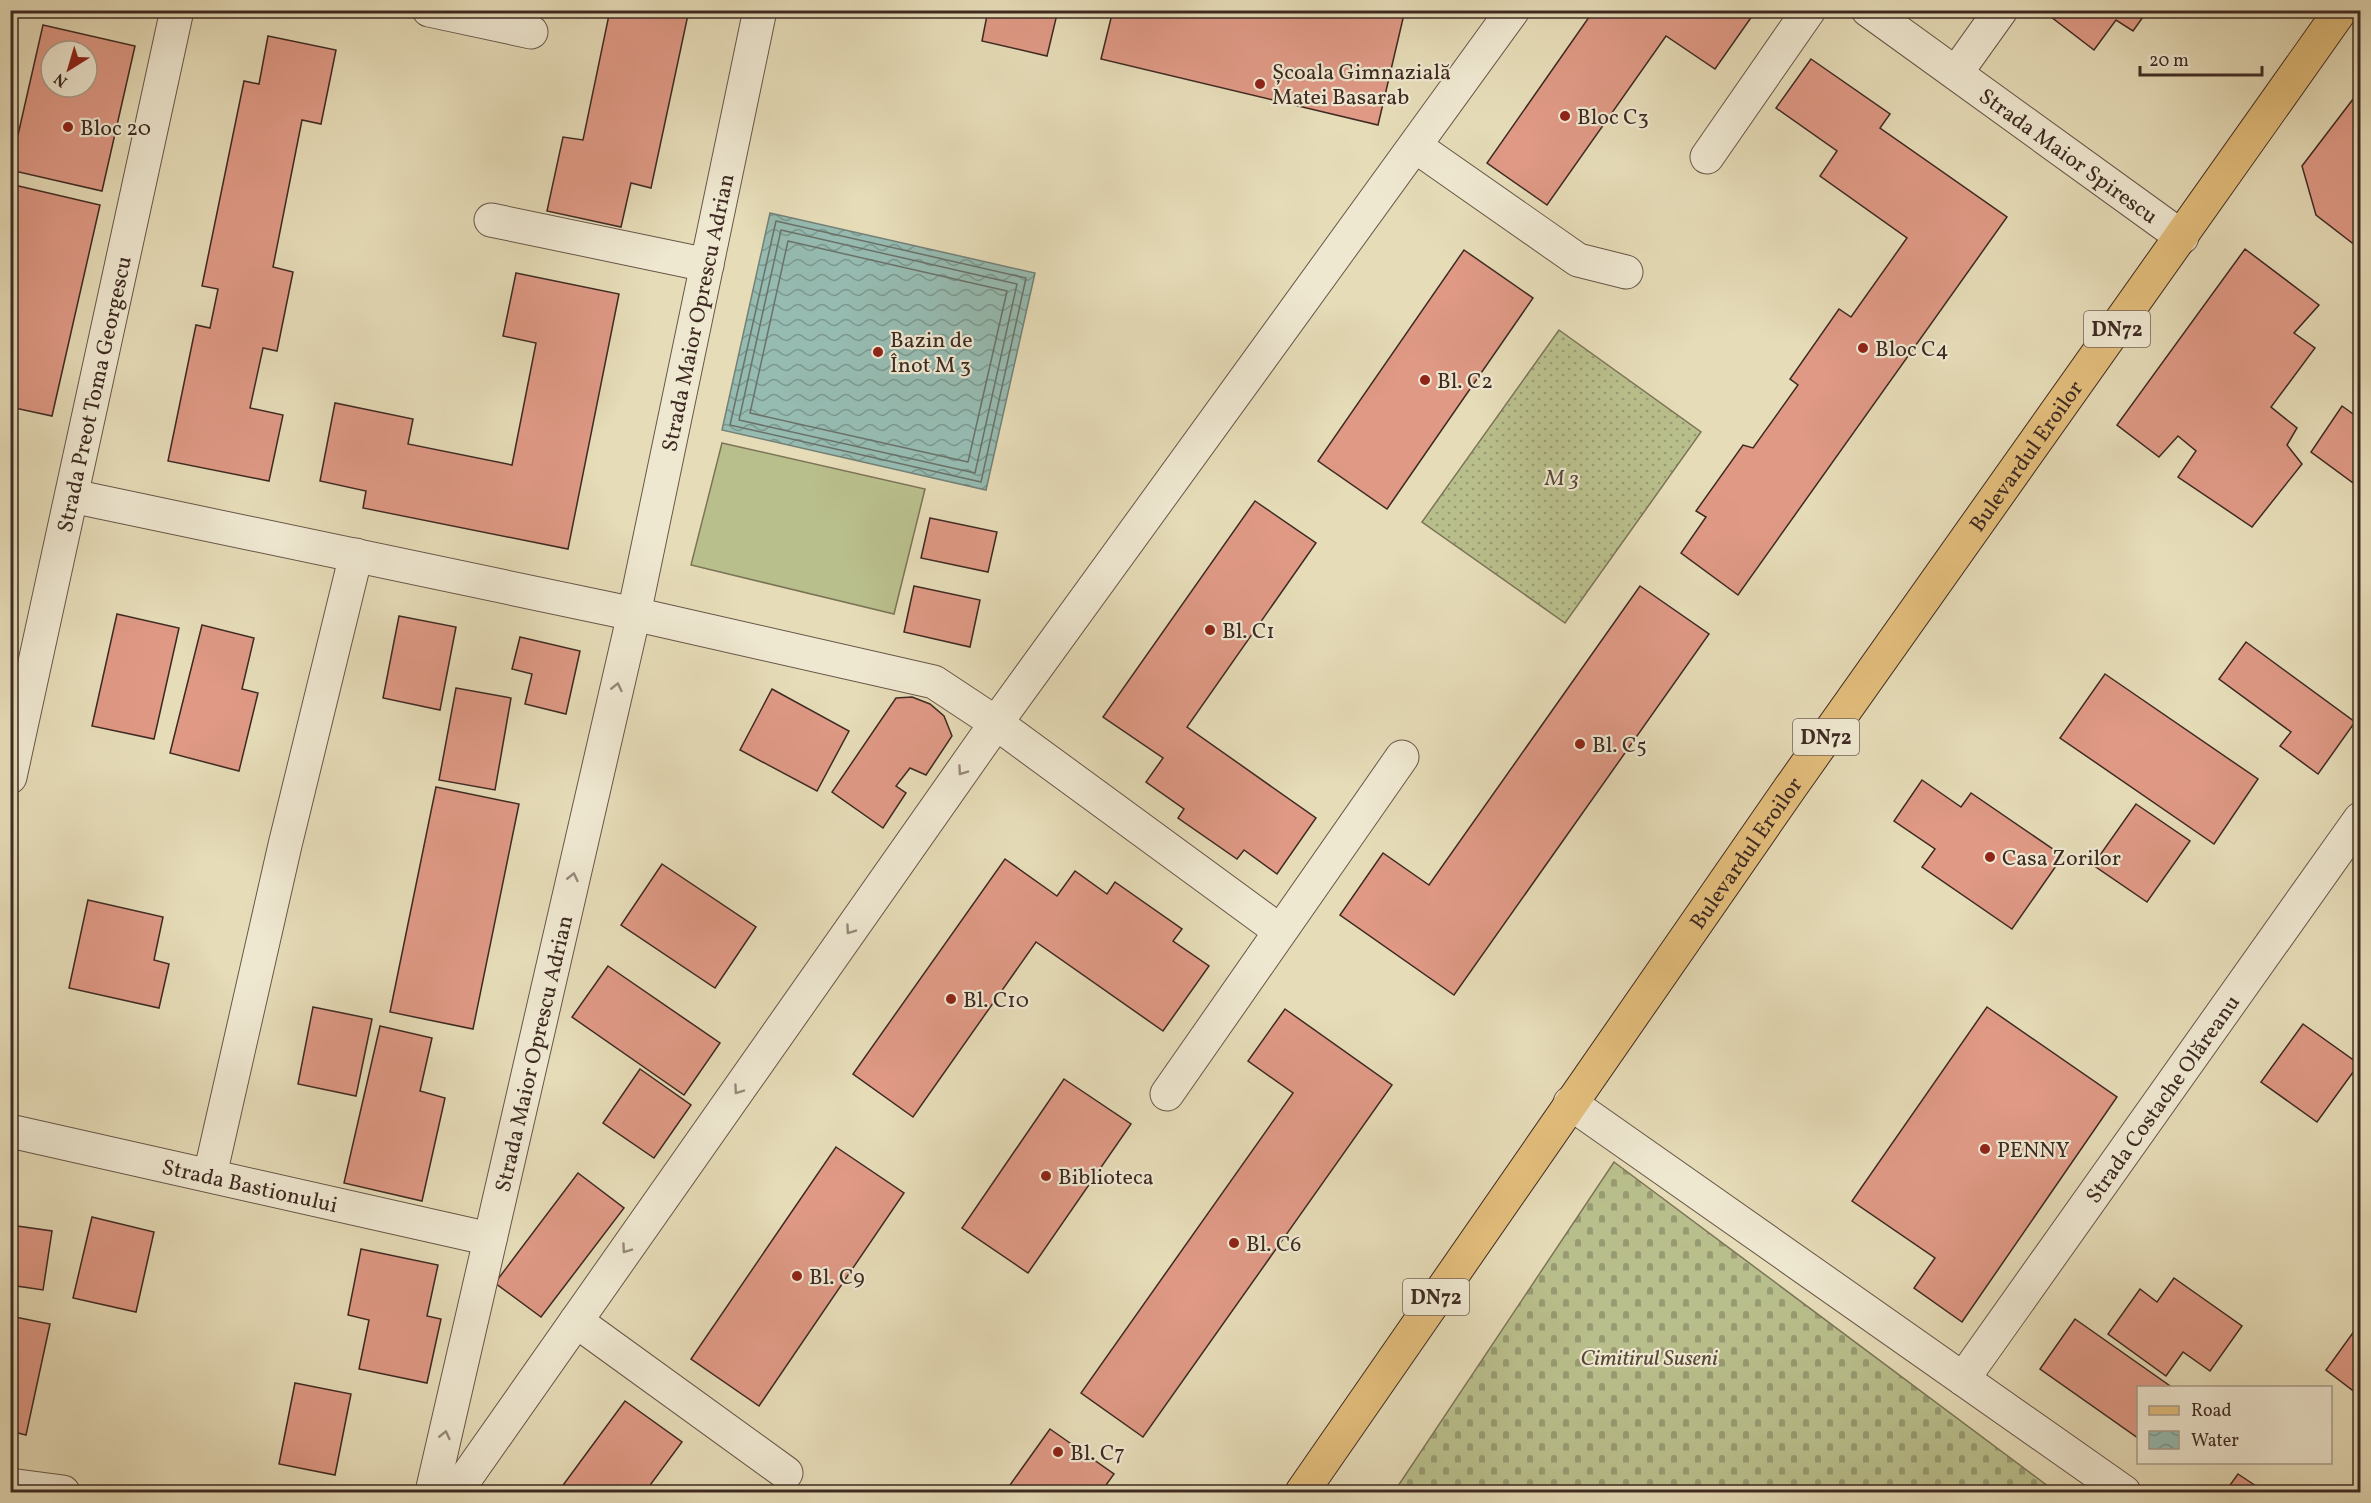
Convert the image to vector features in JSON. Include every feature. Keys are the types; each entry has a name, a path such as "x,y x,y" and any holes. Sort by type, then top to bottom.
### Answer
{"main road":[{"name":"Bulevardul Eroilor","path":"1302,1492 1570,1102 2341,10"}],"street":[{"name":"Strada Preot Toma Georgescu","path":"10,777 177,10"},
{"path":"429,10 531,32"},
{"name":"Strada Maior Oprescu Adrian","path":"432,1492 634,614 760,10"},
{"path":"456,1492 996,723 1513,10"},
{"path":"1707,157 1809,10"},
{"name":"Strada Maior Spirescu","path":"1868,10 2182,237"},
{"name":"Strada Maior Spirescu","path":"1956,73 2001,10"},
{"path":"1415,146 1578,260 1626,272"},
{"path":"490,220 707,265"},
{"path":"72,496 577,604 634,614 934,682 996,723 1280,931"},
{"path":"210,1175 285,845 356,555"},
{"path":"1167,1094 1402,757"},
{"name":"Strada Costache Olăreanu","path":"1963,1379 2361,819"},
{"path":"1570,1102 2124,1492"},
{"name":"Strada Bastionului","path":"10,1131 490,1239"},
{"path":"576,1321 786,1473"},
{"path":"10,1485 63,1492"}],"green space":[{"name":"M 3","path":"1559,330 1701,432 1565,623 1422,522"},
{"path":"722,443 925,489 894,614 691,565"},
{"name":"Cimitirul Suseni","path":"1614,1162 2056,1492 1394,1492"}],"water":[{"name":"Bazin de Înot M 3","path":"770,213 1035,273 986,490 722,430"}],"building":[{"path":"610,10 689,10 651,188 631,183 621,227 547,211 563,137 583,140"},
{"path":"988,10 1058,10 1047,56 982,41"},
{"path":"1113,10 1405,10 1378,125 1101,59"},
{"name":"Bloc C3","path":"1594,10 1755,12 1715,69 1666,36 1547,205 1487,163"},
{"path":"2042,10 2148,10 2133,31 2116,20 2094,50"},
{"name":"Bloc 20","path":"43,25 135,46 102,191 10,170 39,43 39,99 99,99 99,39 40,39"},
{"path":"268,36 336,50 321,124 302,120 273,267 293,272 277,351 263,348 250,408 283,415 269,481 168,461 196,325 210,328 218,289 202,286 244,81 259,84"},
{"name":"Bloc C4","path":"1811,59 1890,114 1880,128 2007,217 1738,595 1681,553 1706,517 1696,511 1743,445 1753,448 1798,385 1790,379 1839,309 1851,317 1907,238 1820,176 1837,151 1776,108"},
{"path":"2360,90 2360,249 2316,215 2302,166"},
{"path":"10,184 100,205 52,416 10,407"},
{"path":"2245,249 2319,305 2294,333 2315,348 2271,407 2297,428 2287,445 2302,464 2252,527 2178,477 2196,451 2178,436 2159,457 2117,425"},
{"name":"Bl. C2","path":"1464,250 1533,298 1387,509 1318,461"},
{"path":"516,273 619,294 568,549 363,508 366,491 320,481 335,403 413,419 408,444 512,465 536,343 503,336"},
{"path":"2342,406 2360,419 2360,488 2311,452"},
{"name":"Bl. C1","path":"1255,501 1316,543 1187,727 1316,818 1277,874 1244,850 1237,859 1178,818 1184,809 1146,782 1163,758 1103,717"},
{"path":"930,518 997,532 988,572 921,558"},
{"path":"10,553 17,555 10,581"},
{"path":"914,586 980,600 970,647 904,632"},
{"name":"Bl. C5","path":"1640,586 1709,634 1454,995 1340,915 1383,853 1429,885"},
{"path":"117,614 179,628 154,739 92,726"},
{"path":"399,616 456,627 440,710 383,698"},
{"path":"202,625 254,638 242,689 258,693 239,771 170,753"},
{"path":"520,637 580,651 566,714 525,704 532,674 512,669"},
{"path":"2246,642 2355,722 2318,774 2280,746 2291,732 2219,679"},
{"path":"2105,674 2258,779 2214,844 2060,738"},
{"path":"456,688 511,698 495,790 439,780"},
{"path":"772,689 849,731 817,791 740,750"},
{"path":"912,697 930,704 944,716 952,736 926,775 910,768 896,786 906,793 883,828 832,792 896,698"},
{"path":"1922,780 1961,807 1971,793 2063,856 2012,929 1922,867 1935,849 1894,821"},
{"path":"436,787 519,804 473,1029 390,1012"},
{"path":"2136,804 2190,841 2147,902 2093,865"},
{"name":"Bl. C10","path":"1005,859 1057,896 1075,871 1107,894 1115,882 1182,929 1173,941 1209,966 1163,1031 1036,942 913,1117 853,1074"},
{"path":"662,864 756,927 715,988 621,925"},
{"path":"88,900 163,917 154,960 169,964 159,1008 69,988"},
{"path":"608,966 720,1043 684,1095 572,1017"},
{"path":"313,1007 372,1019 356,1096 298,1084"},
{"name":"PENNY","path":"1987,1007 2117,1097 1962,1322 1914,1288 1935,1258 1852,1201"},
{"name":"Bl. C6","path":"1285,1009 1392,1085 1143,1437 1081,1393 1293,1093 1248,1061"},
{"path":"2303,1024 2359,1064 2317,1122 2261,1082"},
{"path":"380,1026 432,1038 420,1091 445,1098 422,1201 344,1183"},
{"path":"640,1069 691,1105 654,1158 603,1123"},
{"name":"Biblioteca","path":"1064,1079 1131,1124 1028,1273 962,1228"},
{"name":"Bl. C9","path":"836,1147 904,1193 759,1406 691,1359"},
{"path":"578,1173 624,1208 541,1317 495,1283"},
{"path":"92,1217 154,1232 136,1312 73,1298"},
{"path":"10,1225 52,1231 43,1290 10,1285"},
{"path":"361,1249 438,1265 427,1316 441,1319 427,1383 359,1369 369,1320 348,1315"},
{"path":"2174,1278 2242,1326 2210,1371 2183,1352 2166,1376 2108,1334 2140,1289 2157,1302"},
{"path":"10,1316 50,1324 26,1435 10,1431"},
{"path":"2075,1319 2170,1386 2137,1386 2137,1437 2040,1369"},
{"path":"2360,1323 2360,1396 2326,1370"},
{"path":"295,1383 351,1394 335,1475 279,1464"},
{"path":"625,1401 682,1442 645,1492 558,1492"},
{"name":"Bl. C7","path":"1050,1429 1114,1474 1101,1492 1005,1492"},
{"path":"2238,1474 2265,1492 2225,1492"}],"place":[{"name":"Școala Gimnazială Matei Basarab","path":"1260,84"},
{"name":"Bloc C3","path":"1565,116"},
{"name":"Bloc 20","path":"68,127"},
{"name":"Bloc C4","path":"1863,348"},
{"name":"Bazin de Înot M 3","path":"878,352"},
{"name":"Bl. C2","path":"1425,380"},
{"name":"Bl. C1","path":"1210,630"},
{"name":"Bl. C5","path":"1580,744"},
{"name":"Casa Zorilor","path":"1990,857"},
{"name":"Bl. C10","path":"951,999"},
{"name":"PENNY","path":"1985,1149"},
{"name":"Biblioteca","path":"1046,1176"},
{"name":"Bl. C6","path":"1234,1243"},
{"name":"Bl. C9","path":"797,1276"},
{"name":"Bl. C7","path":"1058,1452"}]}
